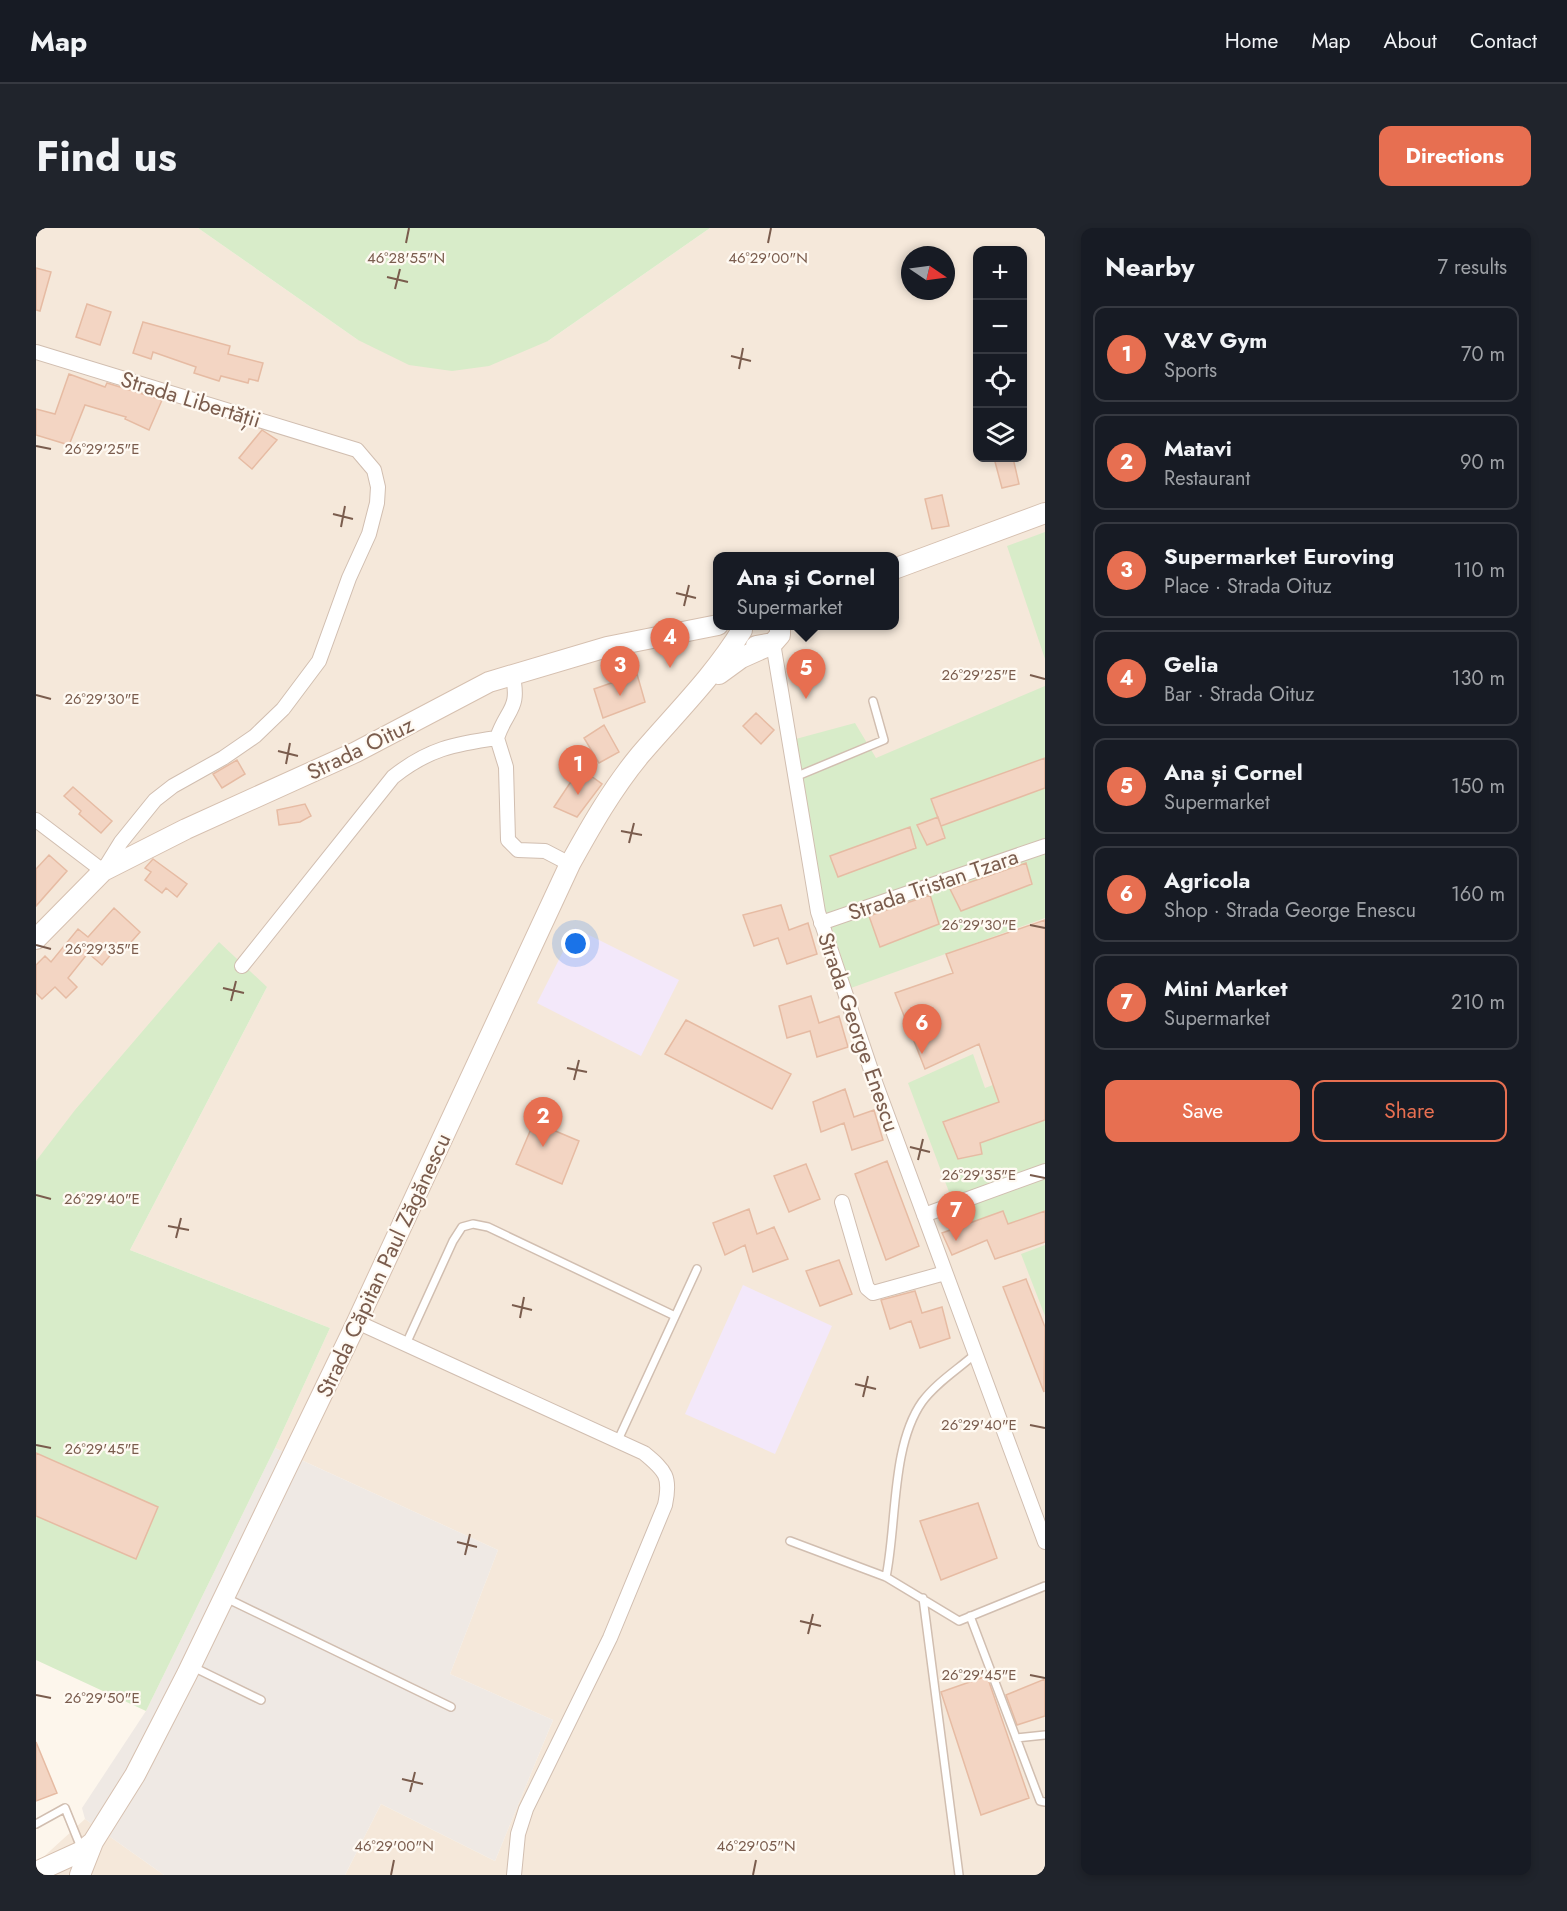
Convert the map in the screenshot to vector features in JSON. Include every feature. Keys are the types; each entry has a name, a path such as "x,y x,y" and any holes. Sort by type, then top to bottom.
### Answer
{"main road":[{"path":"899,567 1045,513"},
{"name":"Strada Oituz","path":"36,939 103,871 186,829 356,752 489,682 512,673 607,647 713,626"},
{"name":"Strada Căpitan Paul Zăgănescu","path":"80,1875 88,1847 135,1774 191,1665 357,1322 570,864 600,810 625,773 690,700 726,655 741,630"},
{"name":"Strada Căpitan Paul Zăgănescu","path":"743,630 751,644 774,639"},
{"name":"Strada Căpitan Paul Zăgănescu","path":"690,700 741,658 790,630"},
{"path":"36,1872 88,1847"}],"street":[{"name":"Strada Libertății","path":"36,352 357,450 374,470 378,488 369,534 349,578 319,662 283,709 255,736 155,800 121,842 103,871"},
{"name":"Strada George Enescu","path":"774,639 795,777 821,922 874,1082 1045,1542"},
{"path":"512,673 516,688 514,707 497,738 506,767 508,840 518,849 545,851 570,864"},
{"path":"242,966 393,777 415,759 439,750 497,738"},
{"path":"36,820 103,871"},
{"name":"Strada Tristan Tzara","path":"821,922 1045,846"},
{"path":"924,1215 1045,1171"},
{"path":"842,1202 867,1288 873,1293 945,1273"},
{"path":"357,1322 644,1453 663,1469 669,1487 665,1506 610,1638 526,1809 518,1834 514,1875"}],"lane":[{"path":"795,777 884,740 873,701"},
{"path":"406,1344 453,1241 462,1227 473,1224 488,1227 675,1316"},
{"path":"618,1440 697,1269"},
{"path":"886,1577 901,1460 912,1419 923,1401 937,1386 974,1355"},
{"path":"790,1541 886,1577 959,1621 1045,1586"},
{"path":"223,1597 451,1707"},
{"path":"923,1598 959,1875"},
{"path":"970,1616 1040,1801 1045,1802"},
{"path":"191,1665 261,1700"},
{"path":"1016,1738 1045,1735"},
{"path":"36,1824 66,1808 88,1847"}],"shaded area":[{"path":"36,228 198,228 358,340 548,341 710,228 1045,228 1045,1875 345,1875 381,1804 495,1861 553,1720 450,1674 498,1550 275,1448 330,1328 130,1250 267,987 36,1161"},
{"path":"575,928 679,980 641,1056 537,1003"},
{"path":"743,1285 832,1326 775,1454 685,1414"},
{"path":"275,1448 498,1550 450,1674 553,1720 495,1861 381,1804 345,1875 164,1875 85,1819 82,1808 146,1711"},
{"path":"85,1819 164,1875 36,1875 39,1861"}],"green space":[{"path":"198,228 710,228 548,341 489,366 452,371 409,365 358,340"},
{"path":"1045,532 1045,659 1007,546"},
{"path":"1045,686 1045,839 826,915 792,740 855,723 876,758"},
{"path":"1045,852 1045,918 851,988 831,925"},
{"path":"219,942 267,987 130,1250 330,1328 275,1448 146,1711 36,1660 36,1161 75,1110"},
{"path":"973,1054 985,1088 1045,1065 1045,1166 952,1200 908,1083"},
{"path":"1045,1178 1045,1211 1008,1224 1003,1211 961,1226 957,1209"},
{"path":"1045,1245 1045,1316 1021,1254"}],"building":[{"path":"36,268 51,272 40,311 36,310"},
{"path":"87,304 111,312 100,345 76,337"},
{"path":"143,322 230,346 228,354 263,363 258,381 249,379 248,383 221,376 219,381 194,373 196,367 153,352 151,359 133,353"},
{"path":"69,374 105,387 107,383 162,400 149,430 125,419 126,417 85,405 69,445 36,435 36,409 55,414"},
{"path":"262,430 277,440 252,469 239,458"},
{"path":"995,462 1014,462 1019,484 1002,488"},
{"path":"942,495 949,526 932,529 925,499"},
{"path":"637,674 645,702 603,718 594,689"},
{"path":"756,713 774,730 761,744 743,726"},
{"path":"604,725 619,752 599,763 584,738"},
{"path":"1045,758 1045,788 941,826 931,799"},
{"path":"237,760 245,774 222,788 213,774"},
{"path":"580,768 602,784 577,817 554,807"},
{"path":"73,787 112,821 101,833 79,814 81,811 64,796"},
{"path":"305,804 311,816 300,822 279,825 277,810"},
{"path":"938,817 945,838 927,845 917,825"},
{"path":"910,827 916,848 838,877 830,856"},
{"path":"49,855 67,871 36,906 36,869"},
{"path":"153,859 187,884 177,897 166,888 162,893 145,880 151,872 145,868"},
{"path":"1026,863 1032,884 961,911 950,889"},
{"path":"930,895 939,924 880,947 869,916"},
{"path":"781,905 789,930 808,923 817,954 787,964 778,938 754,946 743,915"},
{"path":"114,908 140,932 125,949 120,944 102,965 88,953 68,978 77,987 66,998 55,987 42,999 36,993 36,965 45,956 51,962 78,929 88,937"},
{"path":"1045,920 1045,1120 980,1143 982,1154 958,1159 943,1122 999,1102 979,1044 925,1069 895,993 953,973 946,954"},
{"path":"811,996 819,1023 839,1016 848,1047 817,1057 810,1031 787,1038 779,1006"},
{"path":"686,1020 791,1074 772,1109 665,1054"},
{"path":"845,1089 854,1117 874,1110 883,1140 852,1150 844,1123 821,1132 813,1102"},
{"path":"534,1122 579,1141 562,1184 516,1164"},
{"path":"887,1161 919,1246 886,1260 855,1174"},
{"path":"806,1164 820,1199 789,1212 774,1176"},
{"path":"749,1209 757,1234 774,1227 788,1259 753,1272 745,1245 725,1255 713,1223"},
{"path":"1003,1211 1008,1224 1045,1211 1045,1242 995,1259 987,1240 952,1255 942,1233"},
{"path":"839,1260 852,1294 820,1306 806,1271"},
{"path":"1026,1279 1045,1327 1044,1392 1003,1287"},
{"path":"915,1291 922,1313 942,1307 950,1338 920,1348 911,1321 890,1329 881,1300"},
{"path":"36,1453 158,1507 136,1559 36,1516"},
{"path":"978,1503 997,1558 941,1580 920,1521"},
{"path":"987,1676 1029,1798 981,1815 941,1692"},
{"path":"1045,1679 1045,1716 1017,1725 1006,1695"},
{"path":"36,1742 57,1793 36,1801"}],"place":[{"name":"Gelia","path":"670,668"},
{"name":"Supermarket Euroving","path":"620,696"},
{"name":"Ana și Cornel","path":"806,699"},
{"name":"V&V Gym","path":"578,795"},
{"name":"Agricola","path":"922,1054"},
{"name":"Matavi","path":"543,1147"},
{"name":"Mini Market","path":"956,1241"}]}
